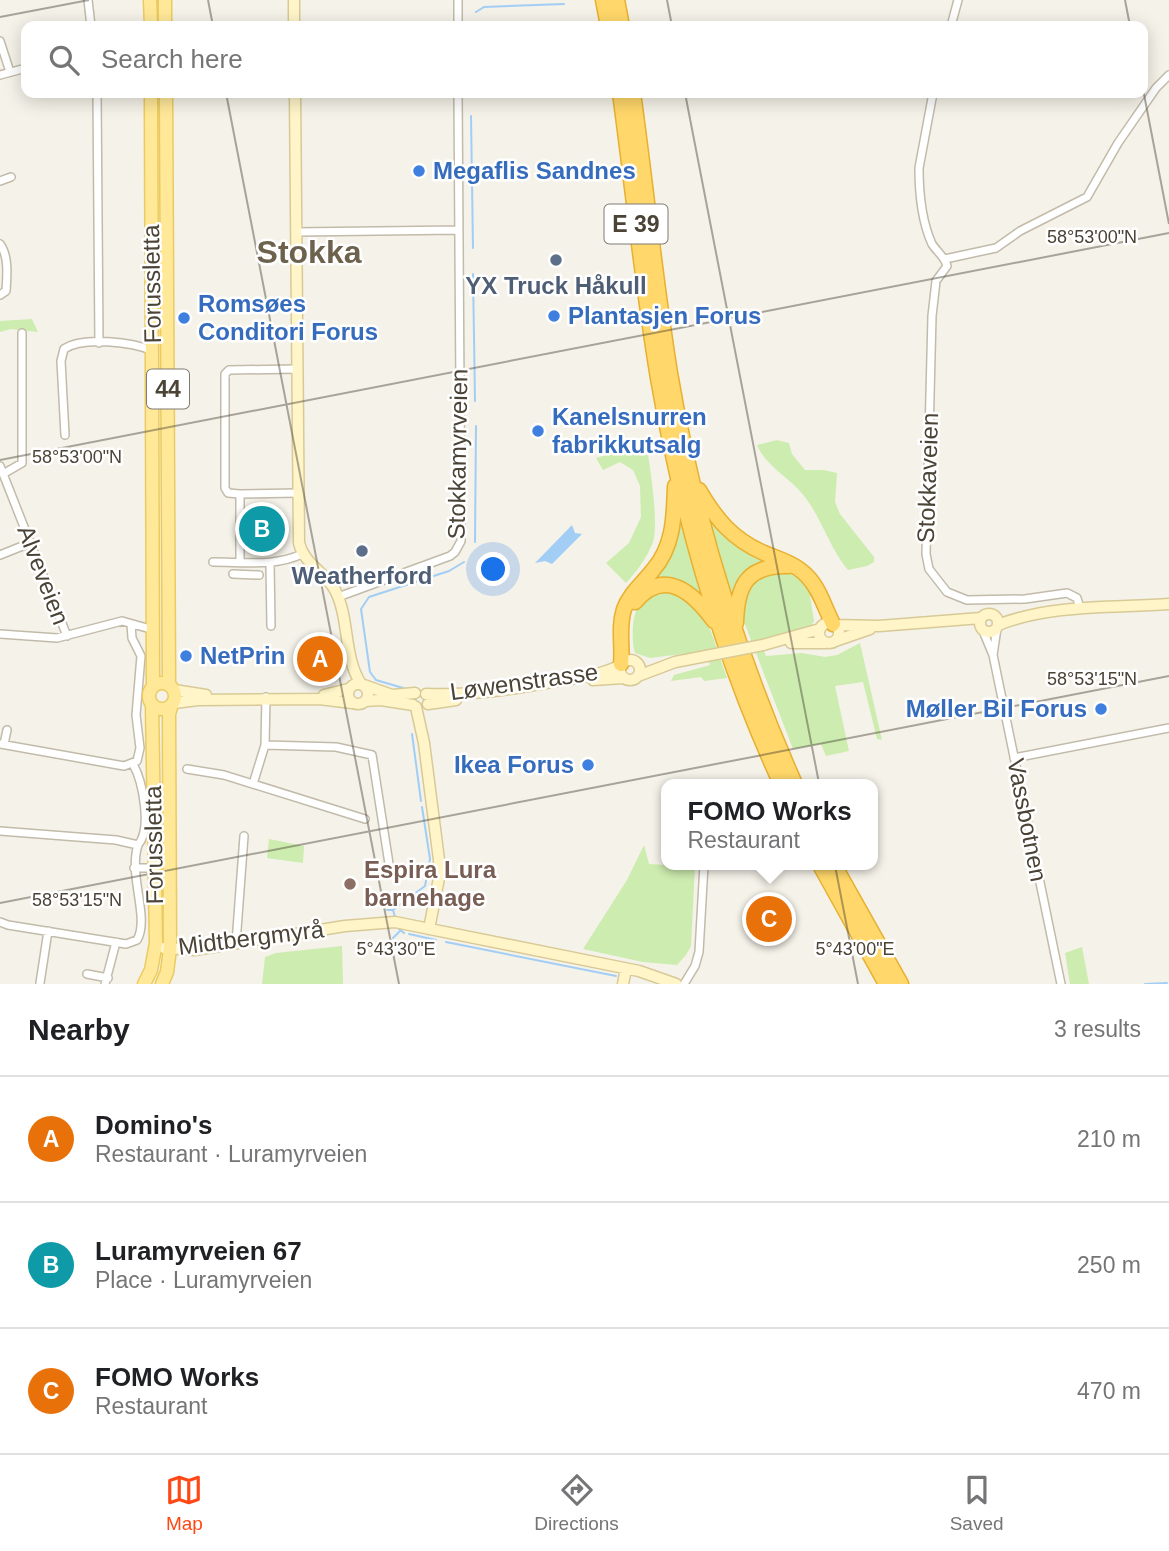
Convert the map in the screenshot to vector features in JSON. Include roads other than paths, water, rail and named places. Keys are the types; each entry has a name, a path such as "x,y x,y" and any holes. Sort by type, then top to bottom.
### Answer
{"highway":[{"path":"603,0 607,21"},
{"path":"617,0 621,21"},
{"name":"E 39","path":"621,98 654,354 676,467 701,566 793,779"},
{"name":"E 39","path":"634,98 664,329 691,473 729,634 751,712 779,779"},
{"name":"E 39","path":"627,666 620,632 625,606 659,561 670,537 674,520 676,467"},
{"name":"E 39","path":"691,473 717,520 730,533 745,544 793,566 810,579 827,626"},
{"name":"E 39","path":"729,634 738,598 747,579 766,567 793,566"},
{"name":"E 39","path":"627,666 629,612 639,597 654,587 674,587 690,593 729,634"},
{"path":"823,870 886,984"},
{"path":"837,870 901,984"}],"main road":[{"path":"150,0 151,21"},
{"path":"165,0 165,21"},
{"name":"Forussletta","path":"151,98 153,686"},
{"name":"Forussletta","path":"162,984 170,949 169,714 172,696 166,98"},
{"path":"152,705 161,710 172,696 158,683 153,686"},
{"name":"44","path":"152,705 149,693 153,686"},
{"name":"Forussletta","path":"144,984 151,970 155,947 152,705"}],"street":[{"path":"88,0 90,21"},
{"path":"294,0 294,21"},
{"path":"458,0 458,21"},
{"path":"952,21 958,0"},
{"path":"0,41 10,72"},
{"path":"0,75 21,69"},
{"path":"932,98 919,178 930,237 945,259 996,248 1016,233 1087,197 1118,143 1156,88 1169,75"},
{"path":"97,98 99,343"},
{"path":"266,698 327,699 359,704 365,701 368,692 355,673 338,597 330,583 302,554 299,543 295,98"},
{"name":"Stokkamyrveien","path":"338,597 450,556 461,541 458,98"},
{"path":"0,181 11,177"},
{"path":"296,232 459,230"},
{"path":"0,244 6,258 6,287 0,295"},
{"name":"Stokkaveien","path":"945,259 947,268 938,277 935,285 932,316 926,516 926,554 929,569 940,586 959,598 1025,599 1067,593 1075,596 1080,610"},
{"path":"65,435 62,353 73,344 129,343 143,340 153,331"},
{"name":"Alveveien","path":"22,333 22,463 2,470 67,636"},
{"path":"129,343 153,351"},
{"path":"297,369 226,371 224,483 228,493 298,493"},
{"path":"240,494 240,562"},
{"path":"0,555 30,543"},
{"path":"213,562 270,563 290,560 302,554"},
{"path":"270,563 271,626"},
{"path":"233,574 259,575"},
{"name":"Løwenstrasse","path":"365,701 421,702 597,680 627,666 675,662 765,645 827,626 879,626 1169,604"},
{"path":"131,624 154,615"},
{"path":"986,616 997,618 997,627 989,633 983,631 979,625 986,616"},
{"name":"Løwenstrasse","path":"997,627 1024,616"},
{"path":"0,634 48,638 67,636 122,621 154,630"},
{"name":"Løwenstrasse","path":"951,621 983,631"},
{"path":"7,730 2,744 109,764 133,764 140,753 136,715 141,660 132,638 131,624"},
{"path":"827,626 839,633 830,642 820,637 827,626"},
{"name":"Løwenstrasse","path":"765,645 830,642 879,626"},
{"name":"Vassbotnen","path":"993,655 997,627"},
{"name":"Vassbotnen","path":"983,631 993,655 1061,984"},
{"path":"348,646 348,698 352,703"},
{"name":"Løwenstrasse","path":"627,666 631,680 675,662"},
{"path":"172,696 198,700 319,695 349,689 355,684 362,685"},
{"name":"Løwenstrasse","path":"362,685 421,702"},
{"path":"253,784 265,745 266,698"},
{"path":"421,702 439,860 439,878 429,929"},
{"path":"1014,758 1169,728"},
{"path":"265,745 336,747 372,755 390,870"},
{"path":"0,922 116,942 137,940 141,932 134,868 138,845 144,836 144,793 133,764"},
{"path":"187,769 224,775 365,820"},
{"path":"0,831 117,840 138,845"},
{"path":"236,943 244,836"},
{"path":"134,868 155,868"},
{"path":"684,984 695,966 699,952 704,870"},
{"name":"Midtbergmyrå","path":"155,947 194,950 378,922 395,922 651,974 676,984"},
{"path":"40,983 48,932"},
{"path":"87,974 107,981 116,942"},
{"path":"623,984 626,969"}],"water":[{"path":"572,525 575,533 582,534 552,564 545,561 535,563"}],"waterway":[{"path":"476,12 484,7 564,4"},
{"path":"471,116 473,248"},
{"path":"473,274 475,401"},
{"path":"475,542 476,426"},
{"path":"403,688 376,680 370,672 361,609 369,597 449,571 464,562"},
{"path":"412,734 421,801"},
{"path":"393,910 425,886 430,859 422,807"},
{"path":"387,910 393,910 395,917"},
{"path":"398,928 404,933"},
{"path":"393,938 400,931"},
{"path":"409,934 436,940"},
{"path":"446,942 616,976"},
{"path":"379,956 388,944"},
{"path":"1145,984 1167,983"}],"place":[{"name":"Megaflis Sandnes","path":"419,171"},
{"name":"YX Truck Håkull","path":"556,260"},
{"name":"Plantasjen Forus","path":"554,316"},
{"name":"Romsøes Conditori Forus","path":"184,318"},
{"name":"Kanelsnurren fabrikkutsalg","path":"538,431"},
{"name":"Luramyrveien 67","path":"262,529"},
{"name":"Weatherford","path":"362,551"},
{"name":"NetPrin","path":"186,656"},
{"name":"Domino's","path":"320,659"},
{"name":"Møller Bil Forus","path":"1101,709"},
{"name":"Ikea Forus","path":"588,765"},
{"name":"Espira Lura barnehage","path":"350,884"},
{"name":"FOMO Works","path":"769,919"}],"district":[{"name":"Stokka","path":"309,252"}]}
